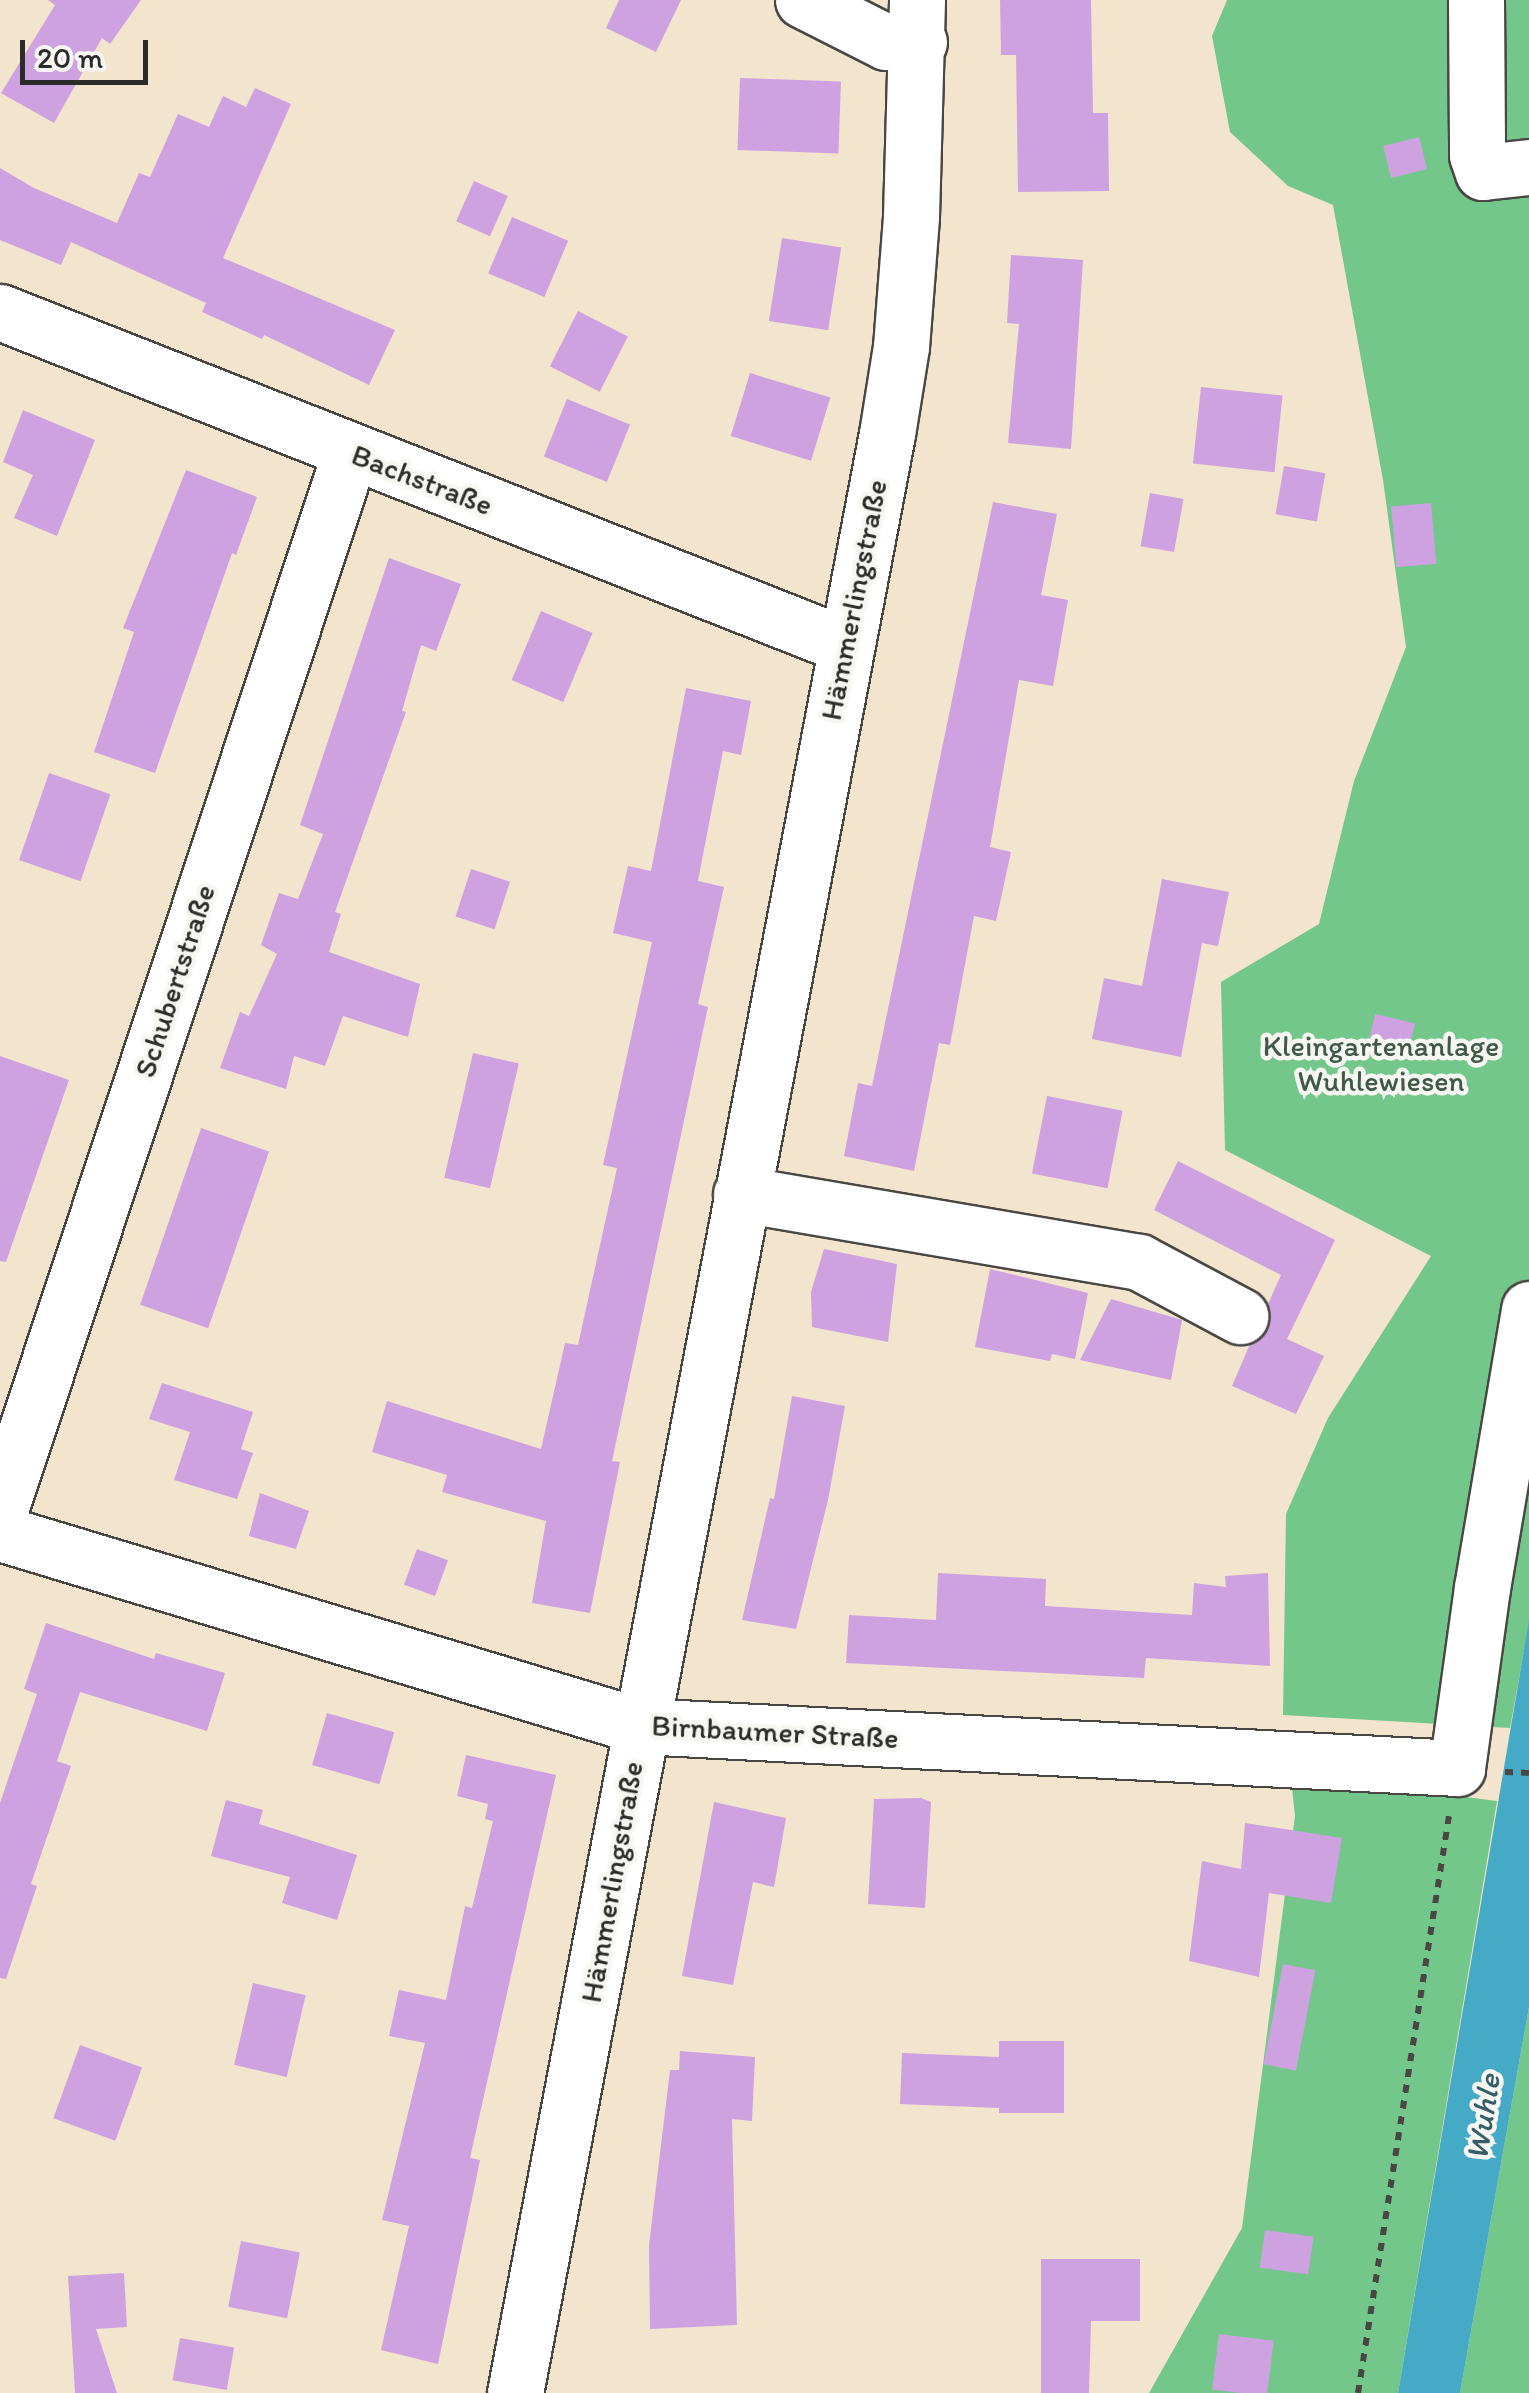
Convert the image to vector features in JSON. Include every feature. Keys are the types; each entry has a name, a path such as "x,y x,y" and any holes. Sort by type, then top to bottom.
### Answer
{"street":[{"path":"803,0 886,42 918,21"},
{"path":"1476,0 1477,155 1506,169"},
{"name":"Hämmerlingstraße","path":"515,2393 901,347 918,21"},
{"name":"Bachstraße","path":"0,312 845,645"},
{"name":"Schubertstraße","path":"0,1510 350,452"},
{"path":"741,1194 1139,1262 1240,1316"},
{"path":"1457,1768 1482,1588 1529,1310"},
{"name":"Birnbaumer Straße","path":"0,1533 640,1726 1457,1768"}],"path":[{"path":"1358,2393 1457,1768"}],"green space":[{"name":"Kleingartenanlage Wuhlewiesen","path":"1227,0 1529,0 1529,1623 1510,1728 1283,1715 1286,1514 1328,1418 1431,1256 1225,1150 1221,982 1319,924 1354,781 1406,647 1383,480 1333,205 1288,186 1230,132 1212,36"},
{"path":"1292,1788 1434,1793 1497,1801 1398,2393 1149,2393 1242,2228 1295,1816"},
{"path":"1529,2007 1529,2393 1460,2393"}],"water":[{"name":"Wuhle","path":"1529,1620 1529,2007 1460,2393 1398,2393"}],"building":[{"path":"48,0 141,0 110,44 102,38 54,123 1,93 55,5"},
{"path":"619,0 681,0 656,52 606,28"},
{"path":"1000,0 1091,0 1093,113 1108,113 1109,191 1018,192 1016,55 1001,55"},
{"path":"740,78 841,82 838,153 737,150"},
{"path":"255,88 291,104 223,258 395,330 369,385 264,335 262,339 202,312 206,303 71,242 61,265 0,240 0,168 34,188 117,223 139,173 150,177 178,114 209,127 223,96 246,107"},
{"path":"1419,137 1427,169 1391,178 1383,146"},
{"path":"474,181 508,196 490,236 456,221"},
{"path":"512,217 568,241 544,297 488,273"},
{"path":"782,238 841,247 828,330 769,321"},
{"path":"1011,255 1083,260 1071,449 1008,443 1019,324 1007,323"},
{"path":"578,311 628,336 600,392 550,366"},
{"path":"750,373 830,398 811,461 731,436"},
{"path":"1201,387 1283,396 1275,472 1193,464"},
{"path":"567,399 630,424 607,482 544,456"},
{"path":"23,410 95,440 57,536 14,518 33,475 3,462"},
{"path":"1284,466 1325,473 1317,522 1275,514"},
{"path":"186,470 257,497 236,555 232,553 155,773 94,752 134,632 123,628"},
{"path":"1150,493 1183,499 1174,552 1141,546"},
{"path":"993,502 1057,514 1041,595 1068,600 1053,686 1019,680 990,847 1011,852 996,921 974,916 950,1045 939,1043 914,1171 844,1156 858,1083 872,1086"},
{"path":"1431,503 1436,564 1396,567 1391,506"},
{"path":"389,558 461,584 436,651 421,645 402,711 406,712 335,912 341,914 329,952 420,984 408,1037 343,1016 325,1066 294,1056 286,1089 220,1068 240,1012 249,1016 277,954 261,945 279,893 298,899 323,834 300,825"},
{"path":"541,611 593,633 563,702 512,680"},
{"path":"686,688 751,701 741,755 723,751 698,881 724,887 698,1004 708,1007 612,1461 620,1462 590,1613 532,1603 546,1521 442,1492 447,1475 372,1452 387,1401 541,1449 565,1343 578,1345 617,1168 603,1165 652,942 613,933 628,866 651,871"},
{"path":"49,773 110,794 81,881 19,860"},
{"path":"471,869 510,882 495,929 456,917"},
{"path":"1162,879 1229,892 1218,946 1202,943 1181,1057 1092,1039 1104,978 1142,986"},
{"path":"1375,1014 1415,1023 1408,1054 1368,1045"},
{"path":"473,1053 519,1064 490,1188 444,1178"},
{"path":"0,1056 69,1080 6,1262 0,1261"},
{"path":"1047,1096 1123,1111 1108,1188 1032,1174"},
{"path":"201,1128 269,1151 208,1328 140,1305"},
{"path":"1178,1161 1335,1240 1287,1339 1324,1356 1296,1414 1232,1386 1250,1344 1268,1330 1268,1304 1281,1275 1154,1210"},
{"path":"824,1249 897,1264 888,1342 812,1327 811,1292"},
{"path":"990,1269 1088,1293 1075,1359 1052,1354 1050,1361 975,1347"},
{"path":"1111,1299 1182,1320 1171,1380 1080,1360"},
{"path":"162,1383 253,1412 241,1449 253,1453 237,1499 174,1480 190,1432 149,1419"},
{"path":"792,1396 845,1406 828,1500 796,1629 742,1620 770,1498 774,1499"},
{"path":"260,1493 309,1511 296,1549 249,1536"},
{"path":"417,1549 448,1560 435,1596 404,1585"},
{"path":"938,1573 1046,1579 1045,1606 1192,1615 1194,1583 1226,1587 1225,1576 1268,1573 1270,1666 1146,1658 1144,1678 846,1663 849,1615 936,1620"},
{"path":"46,1623 154,1659 156,1653 225,1673 207,1731 80,1692 57,1761 71,1766 31,1884 37,1886 6,1979 0,1978 0,1803 37,1694 24,1689"},
{"path":"327,1713 394,1732 379,1784 312,1765"},
{"path":"466,1755 556,1775 470,2158 480,2160 438,2364 381,2350 409,2226 382,2220 425,2043 389,2036 399,1990 446,2000 465,1906 472,1908 493,1821 485,1819 488,1804 457,1796"},
{"path":"921,1798 931,1802 925,1908 868,1904 874,1799"},
{"path":"226,1800 263,1810 259,1824 357,1855 337,1920 282,1903 290,1877 211,1856"},
{"path":"714,1802 786,1818 774,1887 753,1882 733,1985 682,1976"},
{"path":"1245,1823 1342,1838 1331,1903 1269,1893 1259,1977 1189,1961 1202,1861 1241,1869"},
{"path":"1283,1964 1315,1970 1296,2070 1264,2064"},
{"path":"253,1983 306,1995 287,2077 234,2065"},
{"path":"999,2041 1064,2041 1064,2113 999,2113 999,2108 900,2104 902,2053 999,2057"},
{"path":"80,2045 142,2068 115,2141 53,2118"},
{"path":"680,2051 755,2057 752,2121 732,2119 737,2325 650,2329 649,2245 670,2070 679,2070"},
{"path":"1265,2230 1314,2237 1308,2274 1260,2268"},
{"path":"241,2241 300,2252 287,2318 228,2307"},
{"path":"1041,2259 1140,2259 1140,2321 1091,2321 1089,2393 1041,2393"},
{"path":"124,2273 127,2327 96,2329 117,2393 75,2393 68,2276"},
{"path":"1219,2334 1274,2341 1267,2393 1212,2390"},
{"path":"180,2338 234,2348 227,2390 173,2380"}]}
